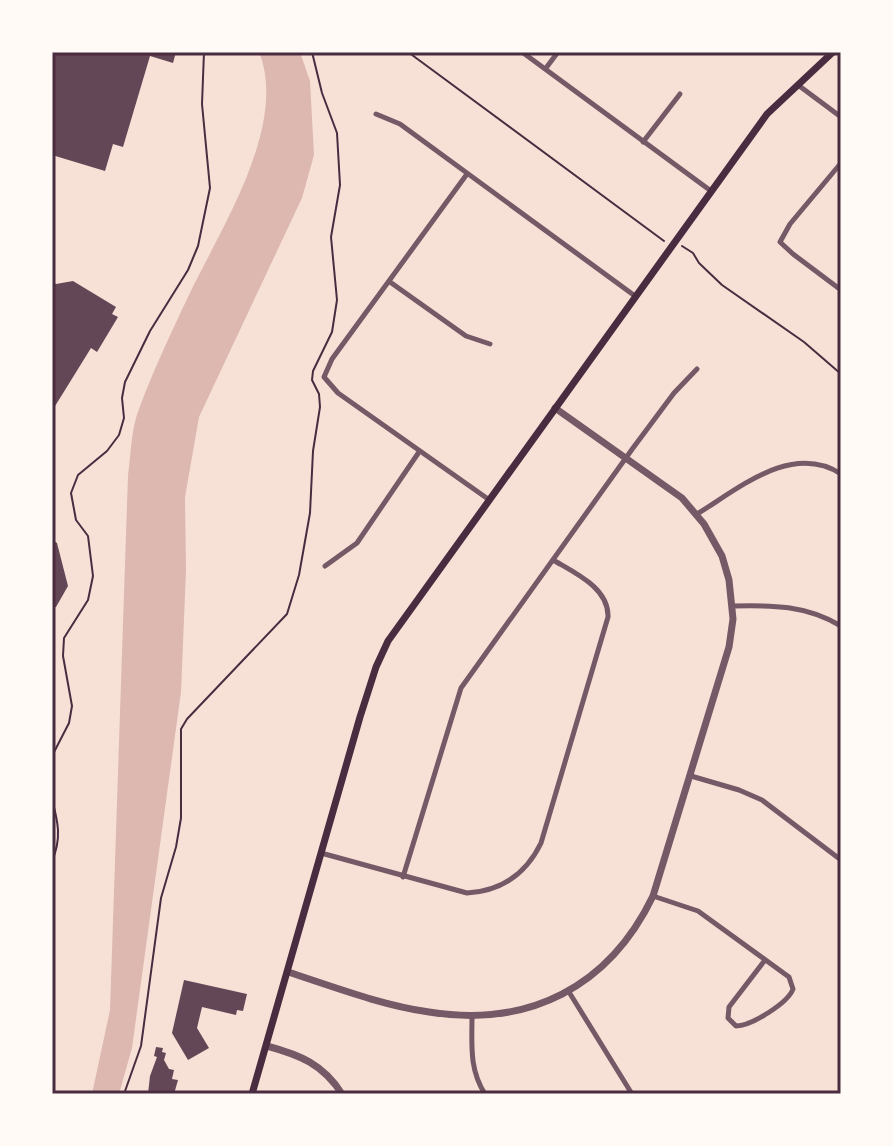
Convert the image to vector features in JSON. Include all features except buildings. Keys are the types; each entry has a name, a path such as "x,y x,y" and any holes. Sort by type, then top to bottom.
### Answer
{"main road":[{"path":"252,1094 360,717 388,641 767,114 833,52"}],"street":[{"path":"522,52 711,191"},
{"path":"546,68 558,52"},
{"path":"798,85 841,117"},
{"path":"643,142 680,94"},
{"path":"376,114 400,124 635,296"},
{"path":"841,163 790,224 780,242 841,290"},
{"path":"467,174 332,359 324,377 338,393 488,499"},
{"path":"390,282 466,336 490,344"},
{"path":"403,877 461,688 674,393 697,369"},
{"path":"288,972 406,1008 472,1016 522,1009 569,992 607,963 642,919 653,896 729,647 733,606 729,580 722,556 697,514 682,498 555,408"},
{"path":"325,566 357,543 419,452"},
{"path":"697,514 744,485 790,464 814,463 841,474"},
{"path":"321,853 457,892 486,891 520,873 541,843 608,611 605,599 597,590 553,560"},
{"path":"733,606 797,608 841,626"},
{"path":"691,776 762,800 841,860"},
{"path":"653,896 698,911 789,977 793,985 787,1000 748,1024 736,1026 728,1018 729,1007 765,960"},
{"path":"569,992 632,1094"},
{"path":"472,1016 472,1064 485,1094"},
{"path":"267,1046 311,1061 331,1077 342,1094"}],"path":[{"path":"52,756 69,723 72,706 63,656 64,638 88,600 93,576 88,536 76,520 71,493 78,475 107,451 119,435 124,418 122,398 125,382 150,331 188,270 198,246 209,199 210,177 202,113 204,52"},
{"path":"124,1094 141,1046 161,898 181,818 181,729 187,719 279,625 291,604 308,533 313,451 320,414 319,394 312,380 313,371 332,332 337,300 331,237 340,179 336,127 322,93 312,52"},
{"path":"408,52 660,239"},
{"path":"685,247 712,277 804,342 841,374"},
{"path":"52,799 60,828 59,843 52,861"}],"shaded area":[{"path":"259,52 300,52 310,81 314,155 302,198 199,417 185,497 186,570 181,692 132,1048 119,1094 92,1094 110,1010 128,475 133,433 156,366 232,210 258,145 265,112 266,81"}]}
